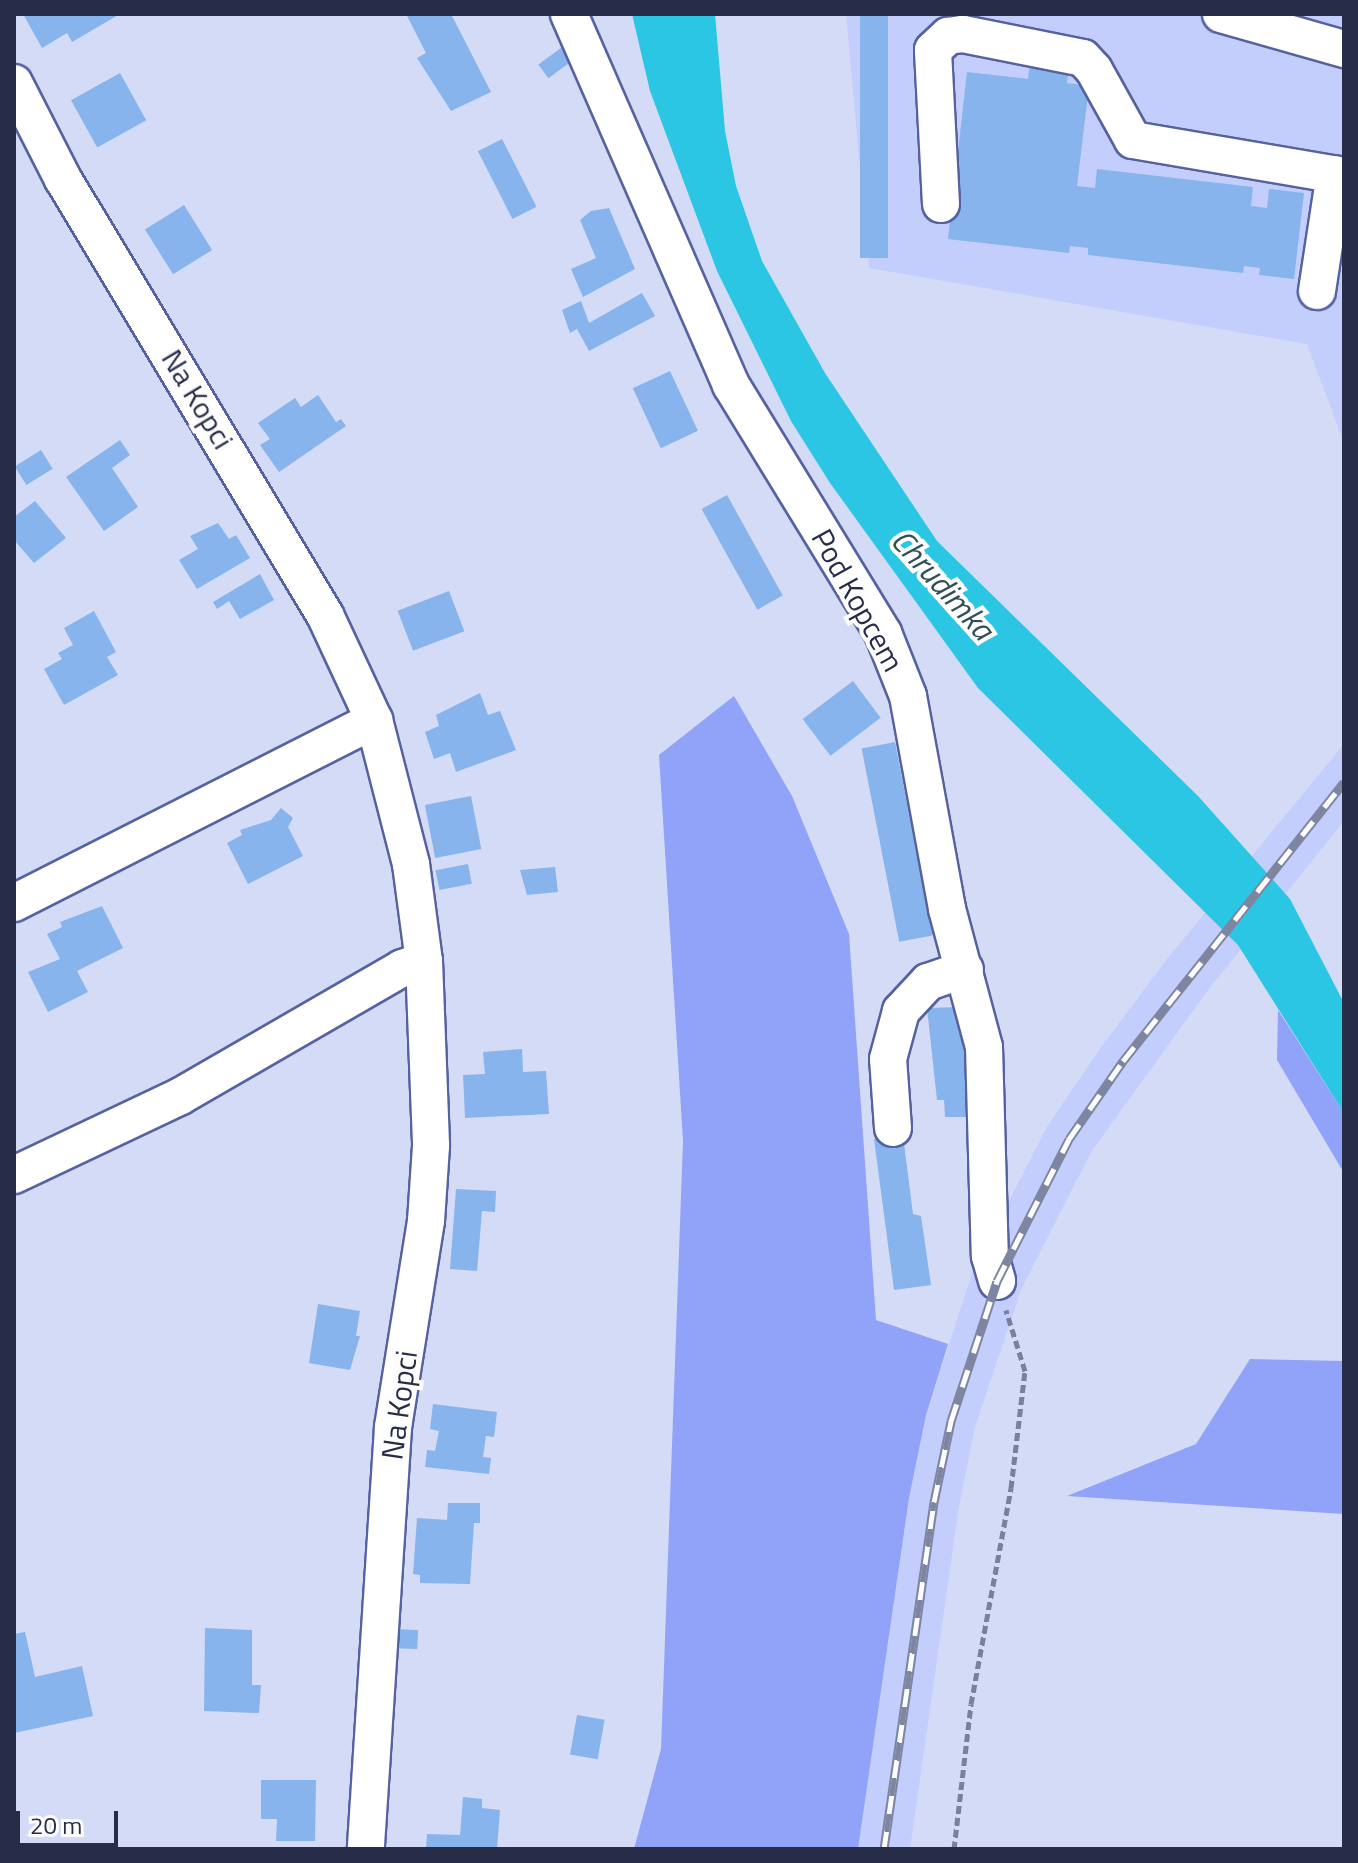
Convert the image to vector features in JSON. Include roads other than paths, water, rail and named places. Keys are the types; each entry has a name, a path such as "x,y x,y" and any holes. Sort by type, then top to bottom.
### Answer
{"street":[{"name":"Pod Kopcem","path":"569,14 731,385 883,633 899,668 917,726 947,909 984,1047 990,1256 997,1281"},
{"path":"1221,14 1344,49"},
{"path":"941,204 933,50 948,36 963,34 1083,58 1094,70 1133,140 1340,175 1317,291"},
{"name":"Na Kopci","path":"14,83 63,179 296,561 374,720 411,864 424,961 431,1146 426,1221 393,1428 366,1849"},
{"path":"14,903 374,720"},
{"path":"14,1175 179,1097 394,973 424,961"},
{"path":"893,1128 888,1059 901,1011 928,982 965,969"}],"water":[{"name":"Chrudimka","path":"632,14 715,14 725,131 736,186 762,261 825,373 937,541 1198,796 1290,899 1344,1003 1344,1113 1238,945 978,688 830,483 791,421 717,271 650,91"}],"railway":[{"path":"884,1849 934,1502 951,1421 997,1281 1069,1139 1123,1061 1344,782"}]}
